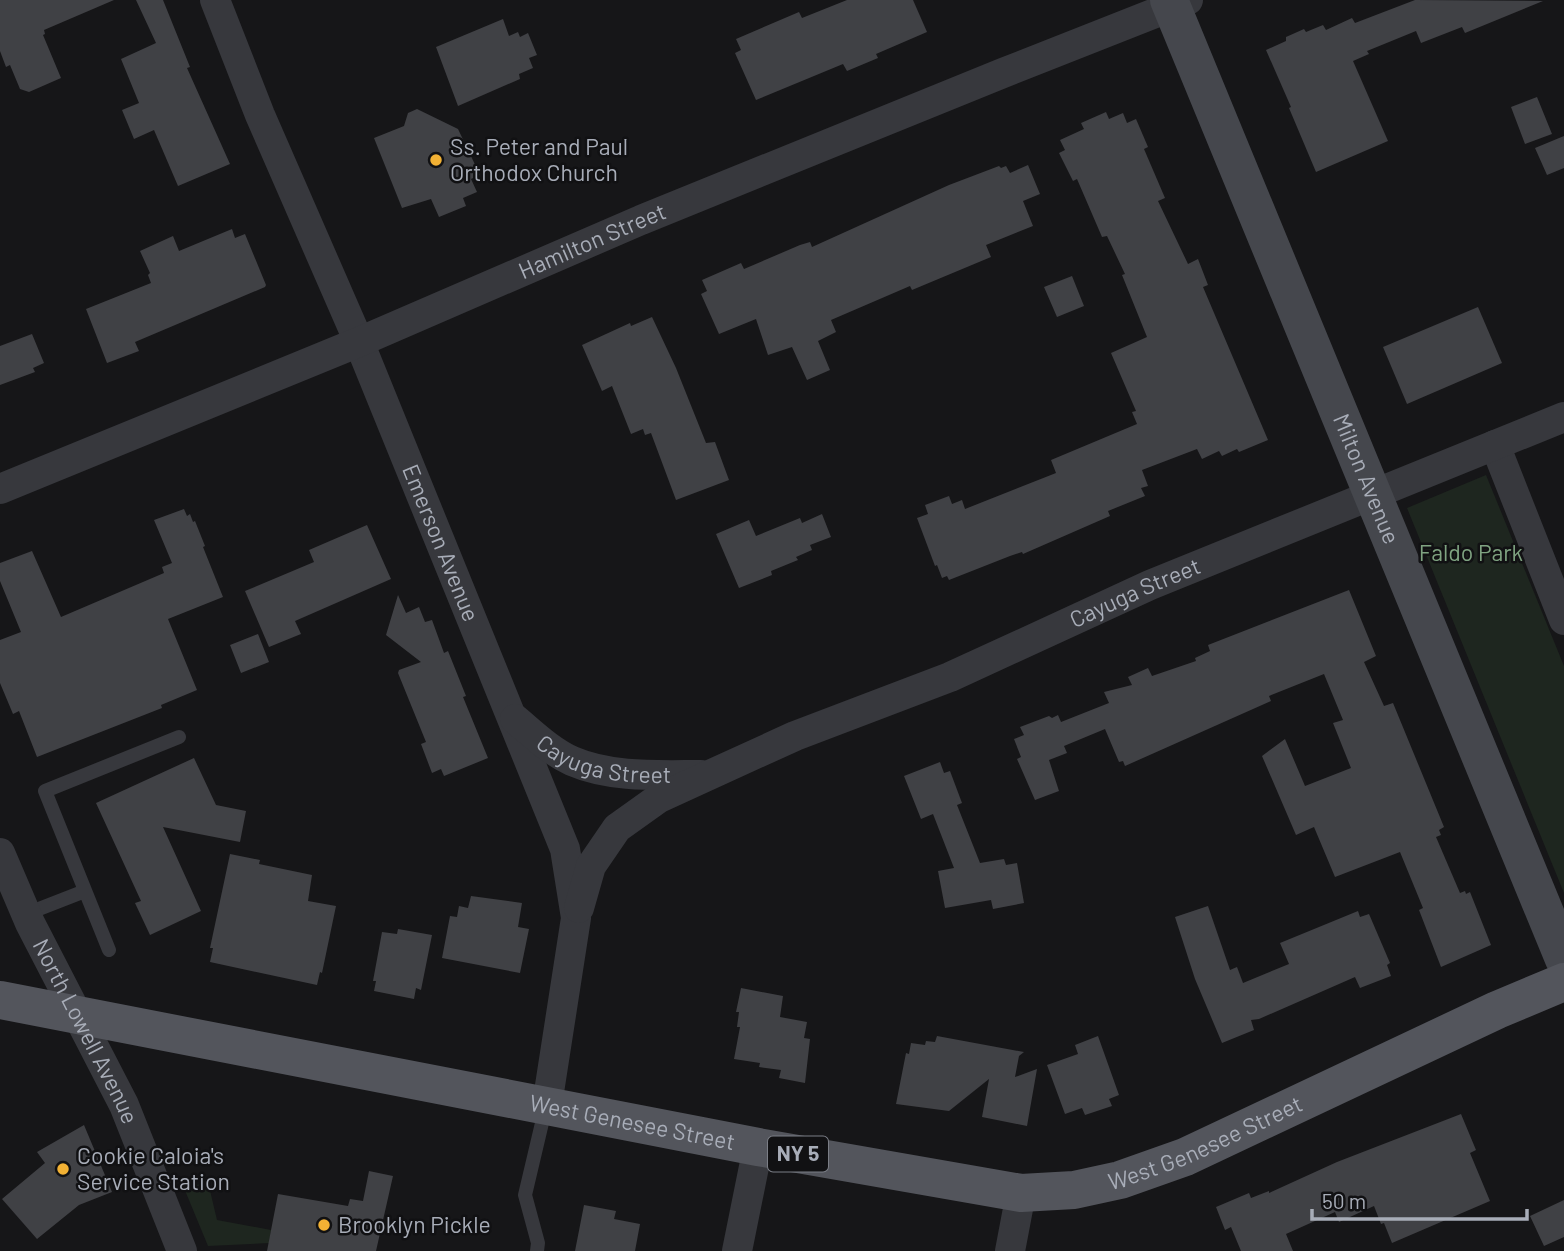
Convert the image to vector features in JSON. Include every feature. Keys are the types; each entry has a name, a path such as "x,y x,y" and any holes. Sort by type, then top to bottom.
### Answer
{"main road":[{"name":"West Genesee Street","path":"0,1000 758,1147 1021,1193 1074,1190 1120,1180 1185,1157 1497,1010 1564,982"}],"street":[{"name":"Emerson Avenue","path":"215,0 260,115 359,342 565,849 576,918 547,1105"},
{"name":"Hamilton Street","path":"0,489 359,342 641,220 1176,2"},
{"name":"Milton Avenue","path":"1176,2 1373,495 1564,959"},
{"name":"Cayuga Street","path":"576,918 591,866 617,828 659,798 795,736 950,677 1150,585 1564,417"},
{"path":"1495,445 1564,620"},
{"name":"Cayuga Street","path":"511,716 550,749 574,762 626,775 708,775"},
{"name":"North Lowell Avenue","path":"1,855 26,914 124,1105 181,1251"},
{"path":"737,1251 758,1147"},
{"path":"1010,1251 1021,1193"}],"lane":[{"path":"109,950 45,791 179,737"},
{"path":"26,914 85,891"},
{"path":"537,1251 538,1243 526,1195 534,1150 547,1105"}],"green space":[{"name":"Faldo Park","path":"1486,475 1564,666 1564,893 1407,508"},
{"path":"208,1182 217,1220 271,1230 269,1243 208,1246 184,1188"}],"building":[{"path":"0,0 114,0 44,30 43,35 61,78 29,92 20,89 10,65 6,67 0,51"},
{"path":"136,0 163,0 190,67 187,68 230,164 178,186 154,130 134,139 122,110 139,103 121,59 156,43"},
{"path":"847,0 913,0 927,32 876,54 878,58 847,71 843,64 756,100 735,53 741,50 736,39 799,12 802,18"},
{"path":"1415,0 1543,1 1465,33 1462,27 1421,43 1416,31 1367,51 1369,54 1353,61 1388,141 1316,172 1266,50 1304,29 1306,32 1323,25 1326,30 1352,18 1355,23"},
{"path":"503,19 509,36 518,32 520,37 528,33 537,55 529,58 533,68 519,74 520,79 458,106 436,47"},
{"path":"1537,97 1552,134 1525,144 1511,107"},
{"name":"Ss. Peter and Paul Orthodox Church","path":"417,109 458,129 480,175 471,179 477,192 463,198 466,206 439,217 431,199 402,208 374,138 404,126 408,113"},
{"path":"1106,112 1109,119 1123,113 1127,123 1136,119 1148,147 1144,149 1165,198 1158,201 1188,264 1198,259 1208,285 1203,287 1268,440 1239,452 1237,449 1222,456 1219,451 1202,459 1197,449 1142,470 1148,486 1141,488 1145,496 1108,511 1110,516 1023,554 1022,552 1010,556 949,580 947,576 942,578 917,518 928,514 925,505 949,496 952,504 962,500 965,509 1056,473 1051,460 1137,424 1132,412 1136,411 1111,353 1147,337 1122,275 1125,274 1107,236 1102,237 1077,179 1073,181 1059,153 1065,150 1060,140 1084,129 1081,123"},
{"path":"1564,136 1564,168 1547,175 1535,148"},
{"path":"1028,165 1040,194 1023,201 1033,226 986,245 991,257 912,290 910,286 831,320 836,332 818,341 830,370 807,380 792,347 768,355 756,319 719,334 701,294 707,291 702,280 741,263 744,269 810,242 812,247 949,185 999,166 1006,166 1010,173"},
{"path":"232,229 235,238 245,234 265,287 135,342 139,351 107,363 86,309 151,283 148,275 150,273 140,251 173,236 179,251"},
{"path":"1072,276 1084,306 1057,317 1044,287"},
{"path":"1478,307 1502,363 1407,404 1383,347"},
{"path":"652,317 706,443 715,442 729,480 676,500 651,433 645,435 643,429 631,434 612,386 602,391 582,345 630,323 631,326"},
{"path":"32,334 44,363 33,368 35,372 0,385 0,346"},
{"path":"184,509 187,516 190,514 193,522 195,521 223,597 168,619 197,690 161,705 162,708 37,757 19,711 13,714 0,683 0,640 21,632 0,581 0,563 32,551 61,617 164,573 162,567 172,563 154,520"},
{"path":"822,514 831,537 810,545 812,550 796,557 798,560 771,571 772,575 739,588 716,534 749,520 756,536 800,518 802,523"},
{"path":"367,525 391,579 295,621 301,634 269,647 245,591 314,562 309,550"},
{"path":"1349,590 1376,656 1364,662 1384,706 1393,703 1444,827 1439,830 1441,835 1436,837 1460,893 1470,892 1491,945 1441,967 1419,910 1423,908 1400,852 1335,877 1314,827 1296,835 1262,756 1285,739 1305,786 1351,768 1333,723 1343,720 1324,674 1269,696 1271,701 1125,766 1123,761 1119,762 1105,729 1064,746 1067,753 1049,760 1059,791 1035,800 1017,759 1021,757 1014,739 1024,735 1020,727 1049,716 1052,718 1058,715 1061,722 1109,703 1104,692 1132,685 1128,677 1148,668 1152,676 1196,661 1195,658 1210,651 1208,645"},
{"path":"398,595 406,613 419,607 425,622 432,620 444,653 448,651 488,758 444,776 441,769 432,773 421,744 426,742 398,673 399,670 421,662 386,635"},
{"path":"258,634 269,662 241,673 230,645"},
{"path":"194,758 216,805 246,811 240,842 163,827 201,911 150,935 135,903 141,901 96,803"},
{"path":"940,762 944,773 950,771 962,803 957,805 980,863 1004,859 1006,865 1017,863 1024,903 993,909 991,900 945,908 938,871 954,868 933,814 921,819 904,776"},
{"path":"230,854 260,860 259,864 312,875 308,901 336,906 317,985 210,962 213,948 210,948"},
{"path":"471,896 522,903 518,927 529,929 520,973 442,958 450,916 457,917 459,906 468,908"},
{"path":"1208,906 1230,970 1237,967 1243,983 1289,964 1280,943 1358,911 1360,917 1369,914 1390,963 1387,965 1391,976 1360,988 1355,977 1259,1019 1251,1020 1254,1030 1222,1043 1195,979 1175,917"},
{"path":"398,929 432,935 421,990 416,988 414,999 374,991 376,981 373,981 382,932 397,934"},
{"path":"741,988 783,996 780,1017 807,1022 804,1038 810,1039 805,1083 779,1078 781,1070 734,1059 740,1027 737,1027 739,1012 736,1012"},
{"path":"937,1036 1024,1052 1019,1056 1015,1077 1037,1069 1027,1126 982,1117 989,1079 949,1111 896,1104 906,1053 909,1054 911,1043 925,1045 926,1041 935,1042"},
{"path":"1098,1036 1119,1095 1109,1099 1112,1106 1085,1115 1082,1108 1065,1114 1047,1065 1078,1054 1075,1045"},
{"path":"1461,1114 1476,1150 1470,1153 1490,1201 1392,1243 1374,1206 1339,1222 1335,1212 1286,1234 1293,1251 1241,1251 1231,1227 1225,1230 1216,1207 1249,1193 1251,1198 1269,1193 1337,1162"},
{"path":"84,1125 112,1192 79,1205 37,1239 2,1199 45,1163 37,1152"},
{"path":"369,1171 393,1176 376,1251 267,1251 278,1194 348,1206 350,1199 363,1201"},
{"path":"1564,1200 1564,1237 1544,1246 1530,1216"},
{"path":"584,1205 616,1211 614,1219 640,1224 635,1251 575,1251"}],"place":[{"name":"Ss. Peter and Paul Orthodox Church","path":"436,160"},
{"name":"Cookie Caloia's Service Station","path":"63,1169"},
{"name":"Brooklyn Pickle","path":"324,1225"}]}
